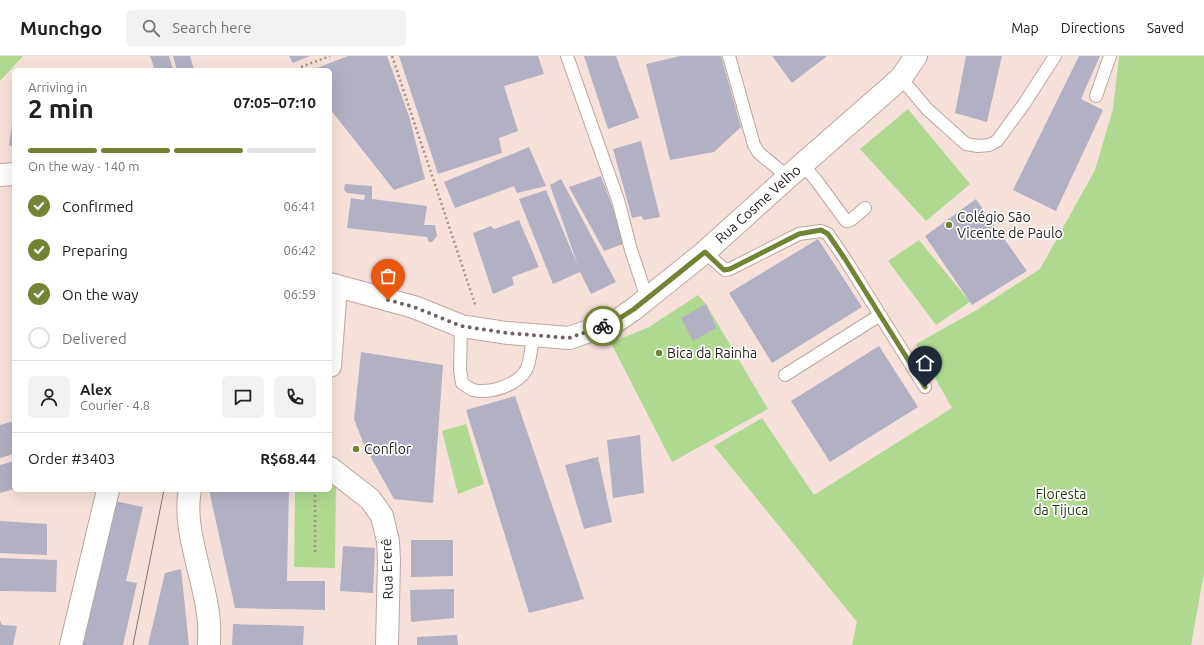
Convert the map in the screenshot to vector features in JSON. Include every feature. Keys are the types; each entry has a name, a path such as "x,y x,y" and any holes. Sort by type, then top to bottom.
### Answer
{"main road":[{"name":"Rua Cosme Velho","path":"333,285 414,307 471,327 533,336 569,338 614,322 634,309 705,252 795,170 901,78 916,56"},
{"path":"0,175 12,174"},
{"path":"332,312 333,285"},
{"name":"Rua Ererê","path":"332,470 370,499 382,516 388,541 389,560 388,645"},
{"path":"70,645 108,492"},
{"path":"190,492 188,506 190,524 208,614 209,645"}],"lane":[{"path":"567,56 618,200 631,250 647,298"},
{"path":"729,56 754,145 759,153 816,180 846,221 851,220 865,208"},
{"path":"901,78 927,109 966,144 978,146 989,145 997,140 1024,104 1055,56"},
{"path":"1096,96 1110,56"},
{"path":"705,252 724,270 730,269 799,234 821,230 828,234 925,387"},
{"path":"785,374 880,315"},
{"path":"471,327 460,370 462,383 473,390 489,390 505,387 520,379 527,369 533,336"}],"path":[{"path":"301,67 330,56"},
{"path":"392,56 477,310 471,327"},
{"path":"314,492 315,555"}],"green space":[{"path":"0,56 23,56 0,81"},
{"name":"Floresta da Tijuca","path":"1119,56 1204,56 1204,573 1191,645 852,645 857,622 714,446 762,418 814,495 952,408 916,344 975,311 1040,269 1095,170 1113,109"},
{"path":"908,109 970,184 926,221 860,149"},
{"path":"919,240 970,302 936,325 888,261"},
{"path":"698,295 706,304 768,409 672,462 611,343 649,327"},
{"path":"466,424 484,484 458,494 442,431"},
{"path":"332,482 336,482 335,568 294,567 295,492 332,492"}],"building":[{"path":"150,56 169,56 172,68 154,68"},
{"path":"173,56 190,56 193,68 176,68"},
{"path":"289,56 310,56 293,63"},
{"path":"348,56 387,56 409,116 425,179 394,190 332,112 332,68 317,68"},
{"path":"399,56 538,56 544,74 504,86 518,131 499,138 502,153 438,174"},
{"path":"584,56 616,56 639,118 608,129"},
{"path":"680,56 721,56 741,127 714,152 670,160 646,64"},
{"path":"772,56 827,56 792,83"},
{"path":"966,56 1002,56 987,122 955,113"},
{"path":"1079,56 1100,56 1081,99 1103,110 1056,211 1013,190"},
{"path":"12,125 12,146 9,145"},
{"path":"641,141 660,217 644,220 641,216 632,218 613,149"},
{"path":"529,147 546,186 517,193 514,186 455,208 444,182"},
{"path":"601,176 626,243 604,251 569,187"},
{"path":"561,179 616,282 591,294 580,272 553,284 519,199 546,190 578,266 550,185"},
{"path":"345,184 372,186 372,199 427,206 424,225 435,225 437,236 432,242 429,242 427,237 347,228 351,198 364,200 365,195 347,193 344,190"},
{"path":"976,199 1027,271 972,305 925,236"},
{"path":"519,220 539,267 512,277 514,285 493,294 473,233 491,226 494,229"},
{"path":"818,239 862,307 772,363 729,293"},
{"path":"706,304 716,328 693,341 681,318"},
{"path":"879,346 918,407 830,462 791,401"},
{"path":"361,352 443,365 433,503 394,499 364,445 354,419"},
{"path":"515,396 584,599 529,613 466,410"},
{"path":"12,422 12,455 0,458 0,425"},
{"path":"640,435 644,493 613,498 607,440"},
{"path":"598,457 612,522 584,529 565,465"},
{"path":"12,462 12,490 0,493 0,465"},
{"path":"209,492 289,492 287,581 325,581 325,610 235,608"},
{"path":"115,501 143,507 126,581 137,583 123,645 82,645"},
{"path":"0,521 47,524 47,555 0,553"},
{"path":"411,540 453,540 453,576 411,577"},
{"path":"343,546 375,548 373,593 340,591"},
{"path":"0,558 57,560 56,592 0,591"},
{"path":"181,569 189,645 148,645 165,573"},
{"path":"454,589 454,618 411,622 410,590"},
{"path":"0,621 2,625 17,626 13,645 0,645"},
{"path":"233,624 304,626 303,645 232,645"},
{"path":"457,635 458,645 417,645 417,637"}],"tram line":[{"path":"133,645 164,492"}],"way so far":[{"path":"388,300 414,307 461,326 507,333 569,338 603,326"}],"place":[{"name":"Colégio São Vicente de Paulo","path":"949,225"},
{"name":"Bica da Rainha","path":"659,353"},
{"name":"Conflor","path":"356,449"}],"route":[{"path":"603,326 614,322 634,309 705,252 724,270 730,269 799,234 821,230 828,234 845,259 925,387"}]}
